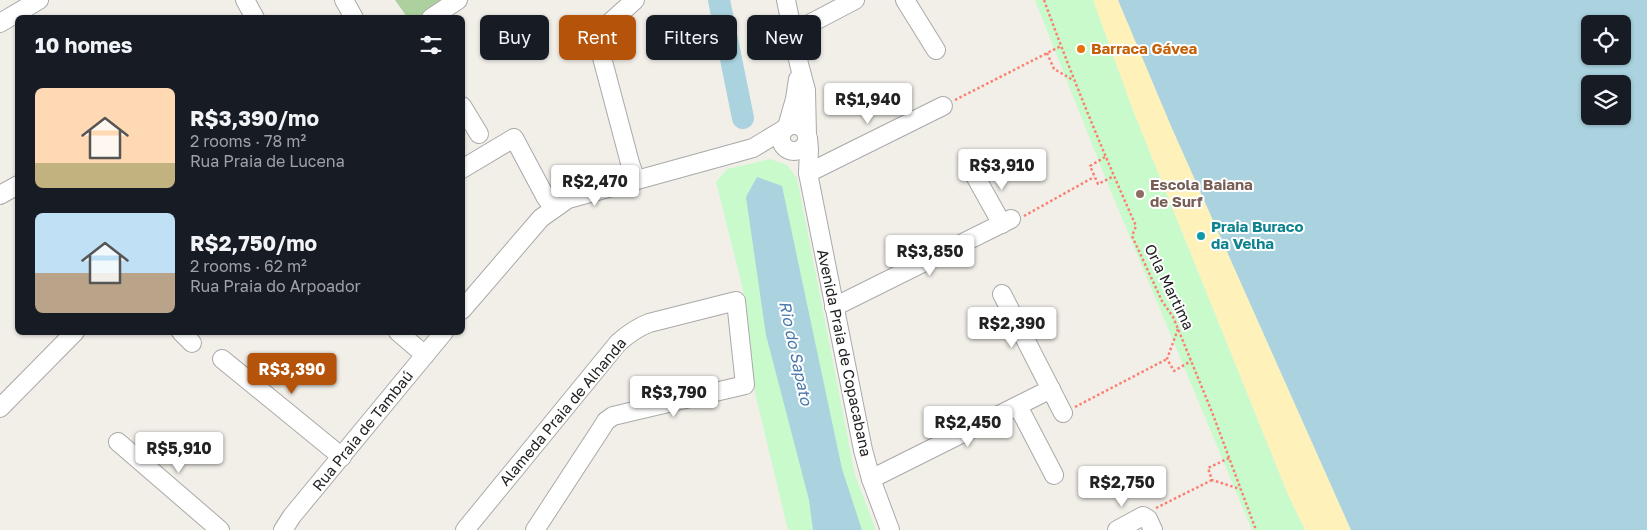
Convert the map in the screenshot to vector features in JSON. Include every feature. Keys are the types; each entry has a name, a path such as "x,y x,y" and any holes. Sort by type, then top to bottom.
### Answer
{"street":[{"path":"0,23 39,0"},
{"path":"245,0 253,15"},
{"path":"344,0 352,15"},
{"path":"436,15 458,0"},
{"path":"635,0 596,35 636,180"},
{"name":"Avenida Praia de Copacabana","path":"786,0 789,15"},
{"path":"821,18 856,0"},
{"path":"905,0 936,50"},
{"name":"Avenida Praia de Copacabana","path":"797,60 806,90 809,149 808,173 834,307 871,479 890,530"},
{"name":"Avenida Praia de Copacabana","path":"786,128 797,93 798,64"},
{"path":"808,173 943,106"},
{"path":"465,111 479,134"},
{"path":"466,300 541,218 568,199 753,148 791,125 800,126 808,137 807,142 801,149 793,151 788,149 753,148"},
{"path":"786,128 782,134 782,141 788,149"},
{"path":"465,167 514,138 553,208"},
{"name":"Avenida Praia de Copacabana","path":"788,149 808,173"},
{"path":"834,307 1007,221 974,174"},
{"path":"0,195 15,187"},
{"path":"1002,294 1063,413"},
{"name":"Alameda Praia de Alhanda","path":"465,530 618,343 628,334 638,327 649,323 736,301 745,385 613,416 600,429 535,530"},
{"path":"0,408 73,335"},
{"path":"402,335 425,355"},
{"name":"Rua Praia de Tambaú","path":"283,530 292,516 442,335"},
{"path":"222,359 342,457"},
{"path":"871,479 1051,389"},
{"path":"1018,406 1054,475"},
{"path":"118,442 220,530"},
{"path":"1117,530 1141,517 1149,523"}],"path":[{"name":"Orla Martima","path":"1044,0 1074,80 1136,226 1132,236 1162,300 1173,317 1230,458 1256,530"},
{"path":"943,106 1061,46"},
{"path":"1047,53 1054,69 1074,80"},
{"path":"1106,157 1090,166 1094,177 1098,184 1114,176"},
{"path":"1007,221 1022,217 1094,177"},
{"path":"1063,413 1167,359 1178,329"},
{"path":"1167,359 1174,371 1191,361"},
{"path":"1212,480 1208,468 1230,458"},
{"path":"1149,523 1148,512 1212,480 1240,489"}],"green space":[{"path":"395,0 458,0 424,15 406,15"},
{"path":"1035,0 1093,0 1132,108 1288,495 1305,530 1252,530 1107,182"},
{"path":"770,159 787,165 797,178 855,475 876,530 788,530 756,397 743,290 716,182 727,169"}],"sand":[{"name":"Praia Buraco da Velha","path":"1093,0 1118,0 1171,126 1351,530 1305,530 1288,495 1132,108"}],"water":[{"path":"1118,0 1647,0 1647,530 1351,530 1171,126"},
{"path":"757,177 782,186 842,469 862,530 813,530 809,500 766,335 746,197"}],"waterway":[{"name":"Rio do Sapato","path":"719,0 743,118"}],"place":[{"name":"Barraca Gávea","path":"1081,49"},
{"name":"Escola Baiana de Surf","path":"1140,194"},
{"name":"Praia Buraco da Velha","path":"1201,236"}]}
